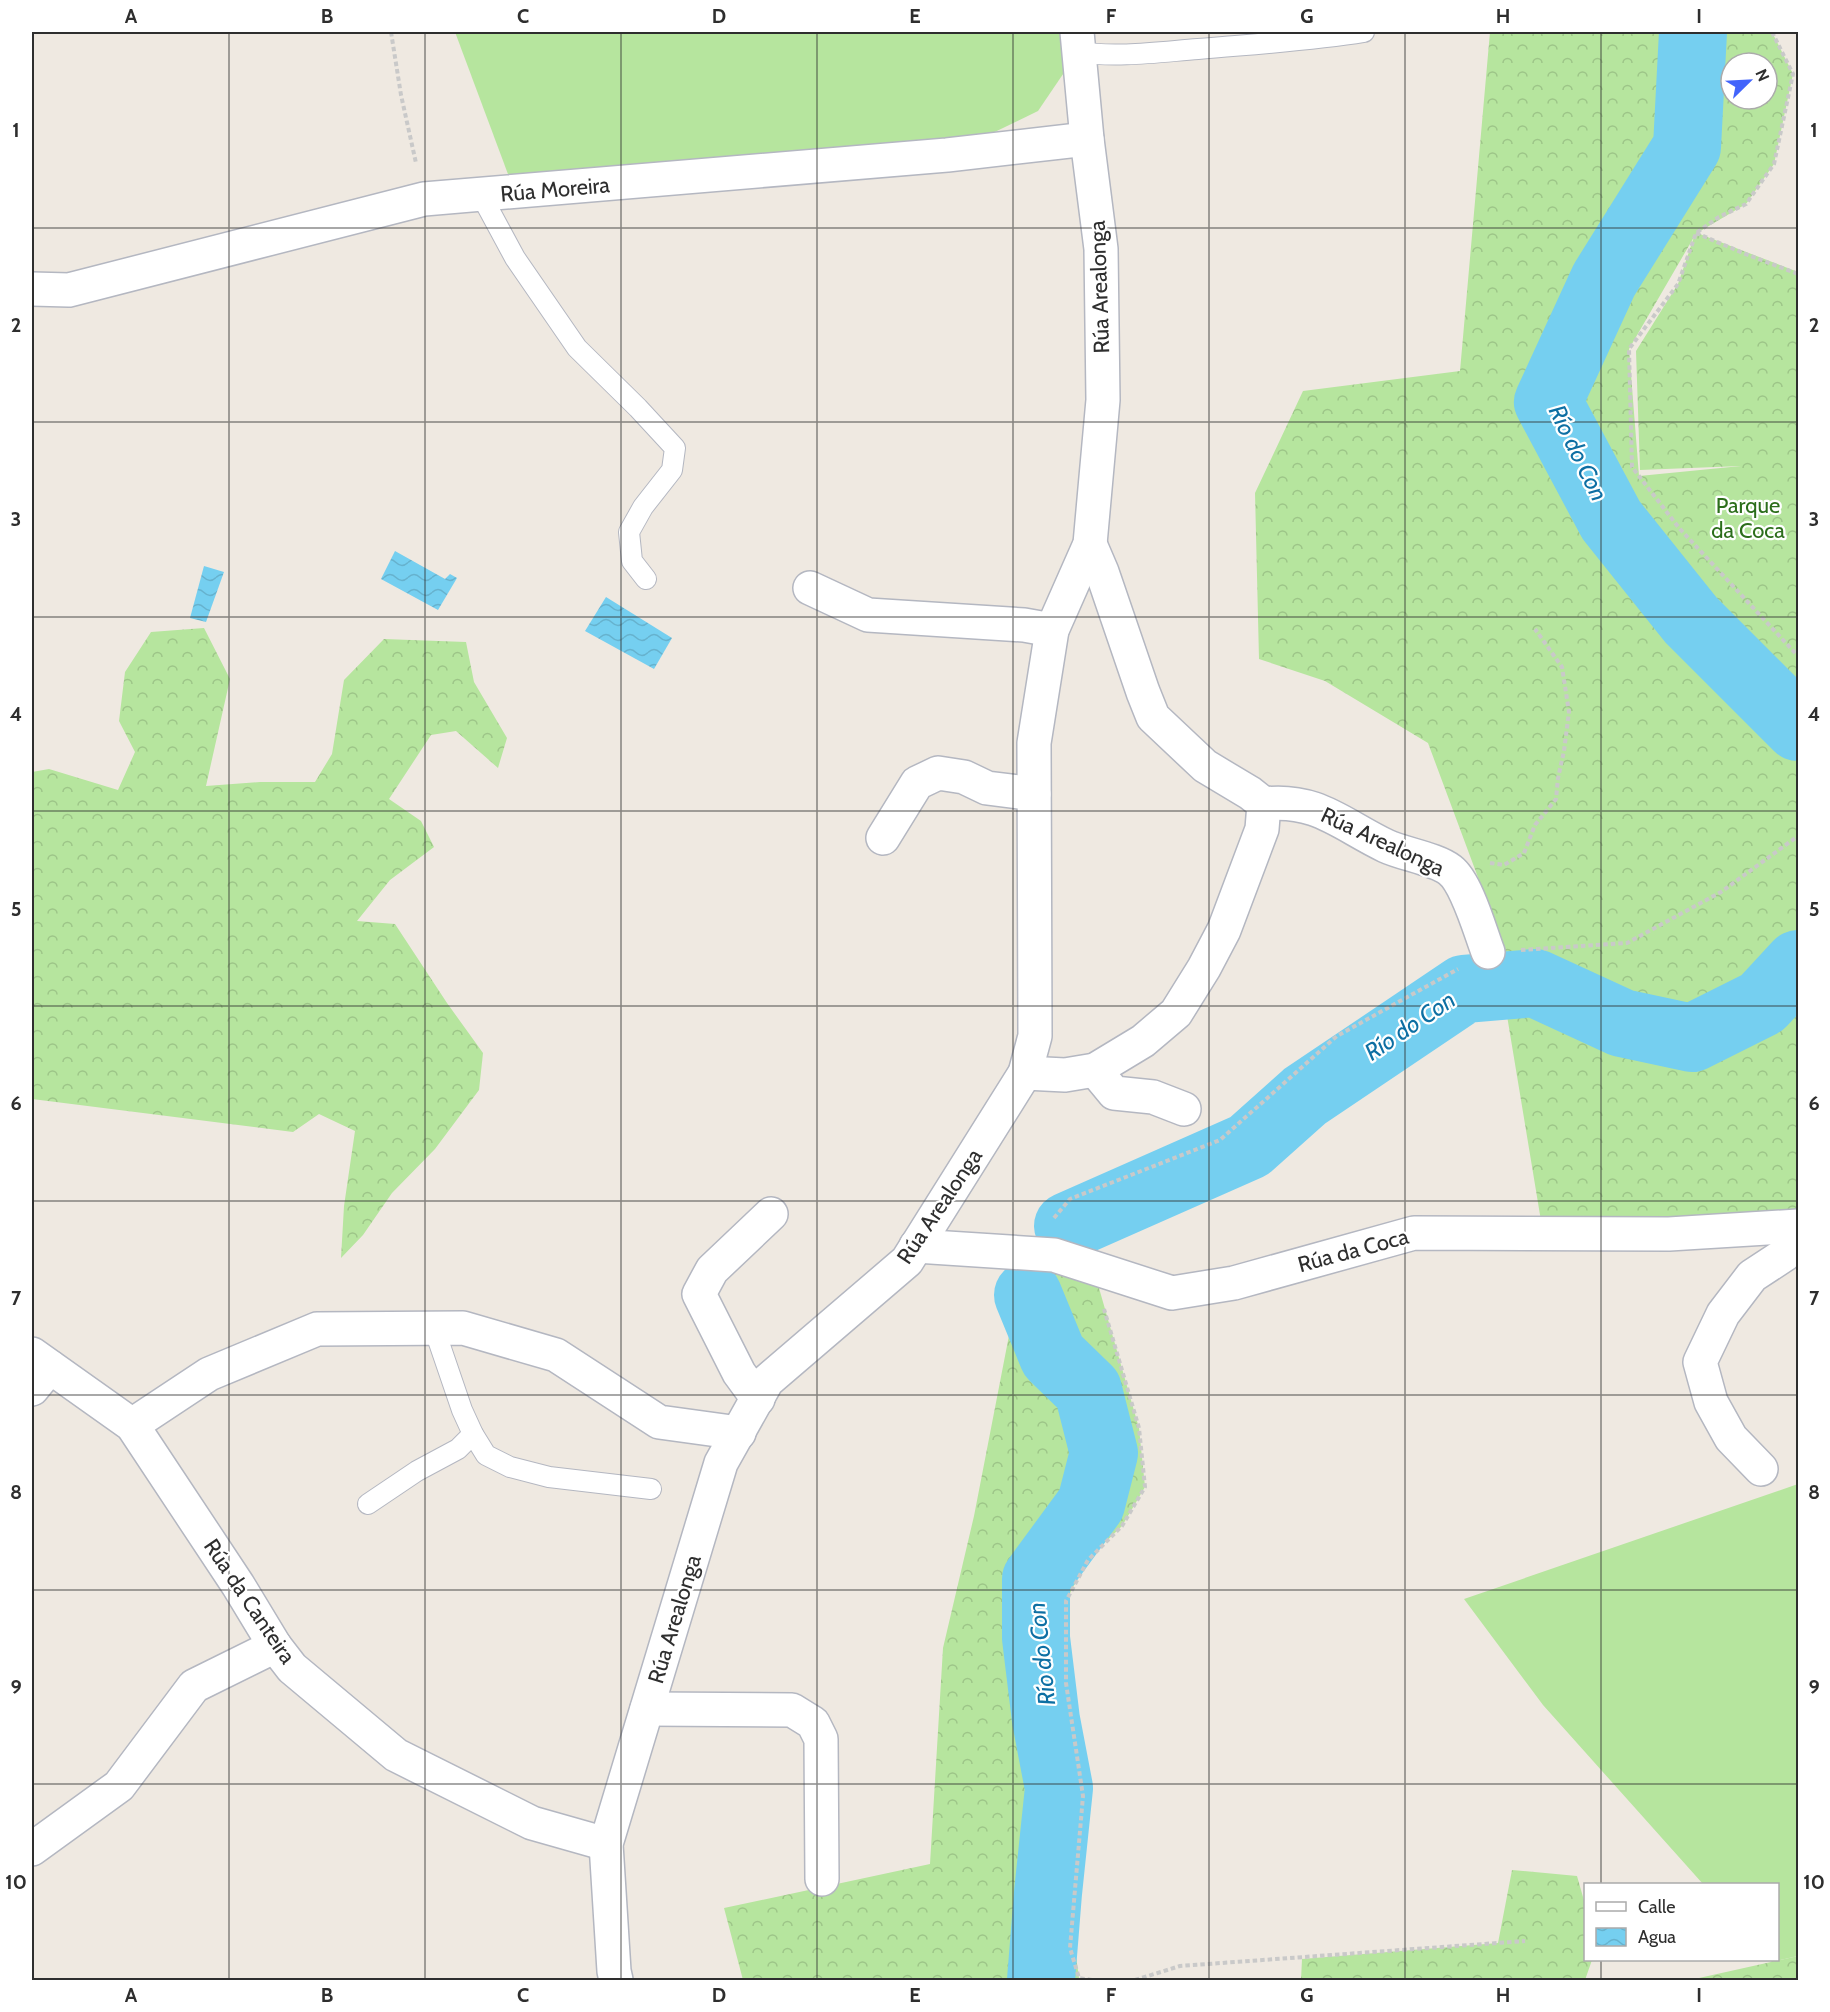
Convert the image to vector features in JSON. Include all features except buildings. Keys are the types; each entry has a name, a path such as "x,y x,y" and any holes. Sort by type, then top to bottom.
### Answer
{"street":[{"name":"Rúa Arealonga","path":"616,1980 606,1844 721,1463 767,1381 907,1261 1025,1073 1035,1036 1034,743 1052,630 1090,544 1103,400 1101,249 1077,42"},
{"name":"Rúa Moreira","path":"32,289 69,290 424,199 947,155 1087,139"},
{"name":"Rúa Arealonga","path":"1090,544 1153,717 1205,766 1250,793 1263,804 1279,802 1320,809 1387,846 1450,869 1462,884 1488,952"},
{"path":"810,588 868,615 1024,625 1052,630"},
{"path":"883,838 917,783 938,773 964,777 987,788 1034,794"},
{"path":"1025,1073 1065,1075 1095,1070 1143,1041 1176,1013 1224,930 1262,830 1263,804"},
{"path":"1095,1070 1114,1093 1153,1097 1184,1108"},
{"path":"758,1399 739,1373 699,1294 712,1270 771,1214"},
{"name":"Rúa da Coca","path":"916,1246 1054,1255 1172,1293 1234,1283 1414,1233 1669,1234 1798,1226"},
{"path":"1761,1469 1731,1438 1711,1402 1700,1362 1723,1314 1752,1276 1784,1255 1798,1241"},
{"path":"132,1425 209,1374 317,1329 463,1328 556,1355 659,1422 739,1433"},
{"name":"Rúa da Canteira","path":"38,1370 132,1425 238,1584 275,1646 292,1668 396,1755 532,1823 606,1844"},
{"path":"32,1849 119,1786 194,1686 275,1646"},
{"name":"Rúa Arealonga","path":"647,1709 792,1710 813,1723 820,1739 822,1879"}],"lane":[{"path":"1077,42 1097,55 1321,39 1364,32"},
{"path":"481,195 515,258 577,348 675,448 672,470 643,507 629,532 632,561 646,579"},
{"path":"434,1328 462,1410 486,1455 510,1467 549,1477 651,1489"},
{"path":"368,1504 417,1471 458,1449 473,1434"}],"path":[{"path":"391,32 401,95 424,199"},
{"path":"1772,32 1793,74 1774,164 1746,204 1719,217 1696,233 1677,284 1629,349 1632,467 1679,528 1798,656"},
{"path":"1696,233 1798,274"},
{"path":"1450,869 1476,861 1504,865 1524,853 1535,825 1556,798 1569,712 1562,667 1535,629"},
{"path":"1025,1253 1070,1199 1220,1140 1337,1036 1488,952 1627,943 1721,892 1798,836"},
{"path":"1092,1980 1079,1978 1070,1948 1083,1797 1066,1683 1066,1601 1088,1560 1122,1526 1145,1486 1139,1428 1093,1268"},
{"path":"1135,1980 1180,1966 1525,1941"}],"green space":[{"path":"455,32 1077,32 1078,52 1038,111 947,155 515,193"},
{"name":"Parque da Coca","path":"1490,32 1772,32 1793,74 1774,164 1746,204 1697,233 1798,272 1798,1226 1543,1233 1489,907 1428,743 1325,681 1259,659 1255,493 1303,391 1460,371","holes":["1694,237 1678,284 1636,351 1640,470 1741,466 1639,476 1629,349"]},
{"path":"204,628 230,679 206,786 260,782 315,782 332,754 344,680 384,639 466,642 474,682 507,738 498,768 456,731 431,735 389,799 421,821 434,847 390,880 357,921 395,924 483,1053 479,1090 435,1149 392,1193 363,1235 341,1258 344,1206 355,1131 319,1114 293,1132 32,1099 32,772 49,769 118,790 135,752 119,721 125,672 151,632"},
{"path":"1025,1253 1093,1267 1139,1428 1145,1487 1122,1526 1087,1560 1066,1601 1066,1683 1083,1796 1072,1927 1079,1978 1092,1980 743,1980 724,1908 930,1864 943,1648 974,1516"},
{"path":"1798,1484 1798,1956 1779,1960 1779,1883 1702,1883 1543,1705 1464,1599"},
{"path":"1512,1870 1577,1876 1584,1900 1584,1961 1592,1961 1585,1980 1301,1980 1302,1959 1498,1943"},
{"path":"1798,1956 1798,1980 1698,1980 1699,1978"}],"water":[{"path":"395,551 445,579 450,574 457,578 438,610 381,579"},
{"path":"204,566 224,572 206,622 190,618"},
{"path":"606,597 672,638 654,669 585,631"}],"waterway":[{"name":"Río do Con","path":"1693,32 1687,147 1604,280 1548,402 1611,520 1691,620 1798,727"},
{"name":"Río do Con","path":"1068,1226 1249,1146 1305,1096 1464,989 1535,983 1622,1023 1692,1038 1762,1003 1798,964"},
{"name":"Río do Con","path":"1028,1295 1053,1356 1088,1390 1104,1453 1091,1504 1036,1579 1036,1638 1046,1720 1059,1788 1041,1980"}]}
